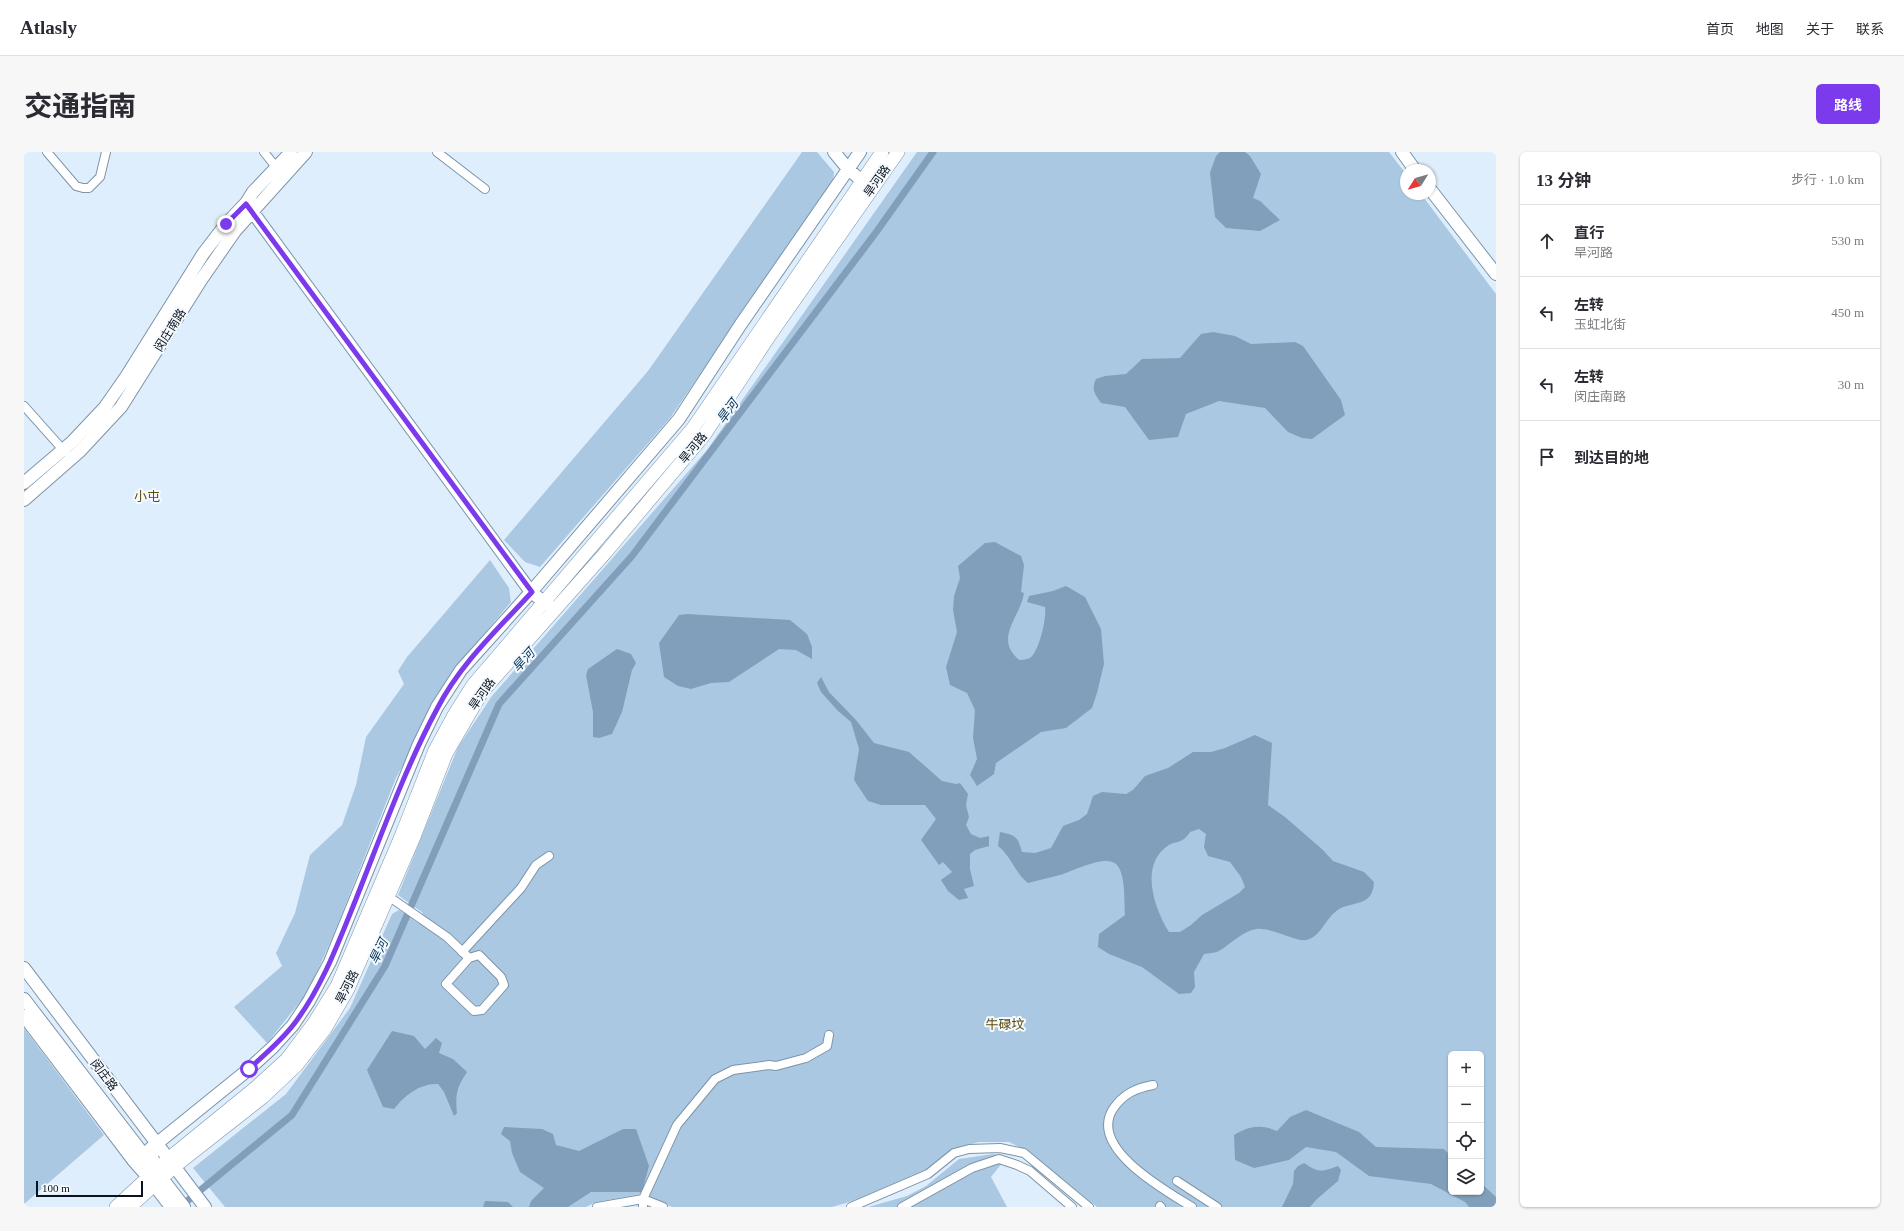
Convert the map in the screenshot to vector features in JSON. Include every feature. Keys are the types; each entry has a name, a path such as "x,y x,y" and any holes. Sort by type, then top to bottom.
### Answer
{"main road":[{"name":"旱河路","path":"116,1207 263,1097 296,1066 325,1029 348,989 392,898 446,754 489,674 554,610 606,552 705,434 832,234 861,180 882,152"},
{"name":"旱河路","path":"130,1207 162,1172 287,1059 314,1023 336,986 402,834 435,750 454,715 489,674 543,601 654,476 693,428 832,234 898,152"}],"street":[{"path":"47,152 76,186 89,188 100,177 106,152"},
{"path":"264,152 276,167"},
{"name":"闵庄南路","path":"24,500 71,459 121,407 201,280 235,231 249,207 253,192 290,152"},
{"name":"闵庄南路","path":"24,483 88,426 114,394 203,254 226,224 249,207 306,152"},
{"path":"437,152 485,190"},
{"path":"834,152 848,169 861,180"},
{"path":"162,1172 153,1146 249,1069 273,1047 293,1025 305,1007 330,962 419,744 437,707 461,670 532,592 679,419 740,324 860,152"},
{"path":"1402,152 1411,164"},
{"path":"1436,197 1496,274"},
{"path":"249,207 532,592 554,610"},
{"path":"24,406 71,459"},
{"path":"392,898 447,937 465,955 479,955 501,977 504,986 482,1010 474,1011 446,984 465,955 521,888 536,865 549,856"},
{"name":"闵庄路","path":"24,968 153,1146 162,1172 174,1192"},
{"name":"闵庄路","path":"24,982 153,1146"},
{"name":"闵庄路","path":"24,999 141,1153 162,1172 174,1192"},
{"name":"闵庄路","path":"24,1016 133,1160 162,1172"},
{"path":"643,1203 677,1125 715,1079 733,1070 769,1065 776,1066 806,1058 827,1046 829,1035"},
{"path":"64,1052 67,1073"},
{"path":"1153,1084 1138,1088 1120,1099 1112,1112 1108,1126 1111,1139 1121,1154 1136,1169 1192,1207"},
{"path":"851,1207 928,1174 954,1153 969,1149 1000,1148 1024,1153 1090,1207"},
{"path":"902,1207 972,1168 999,1159 1030,1171 1072,1207"},
{"path":"1177,1181 1217,1207"},
{"path":"174,1192 198,1206"},
{"path":"174,1192 184,1207"},
{"path":"597,1207 643,1203 663,1207"}],"shaded area":[{"path":"802,152 817,152 834,172 833,181 670,418 540,567 525,562 504,540 648,371"},
{"path":"917,152 1389,152 1400,166 1400,200 1426,200 1496,294 1496,1207 1097,1207 1027,1151 1009,1142 979,1142 956,1148 924,1171 863,1198 832,1207 672,1207 641,1194 596,1202 586,1207 225,1207 193,1168 286,1094 350,1008 392,914 399,910 418,923 423,913 398,895 458,747 492,696 707,450"},
{"path":"1220,152 1245,152 1250,156 1261,174 1253,198 1260,201 1280,220 1260,231 1226,228 1215,217 1210,173 1216,156"},
{"path":"1213,332 1235,336 1251,344 1295,342 1303,346 1341,400 1345,415 1312,439 1302,438 1288,432 1265,408 1219,401 1186,414 1178,437 1149,440 1125,407 1101,403 1095,394 1094,386 1096,379 1105,376 1126,374 1142,359 1180,358 1201,334"},
{"path":"995,542 1021,556 1024,565 1021,592 1024,593 1012,623 1008,638 1009,645 1015,656 1020,660 1030,658 1036,649 1044,626 1045,607 1027,602 1029,596 1053,591 1066,586 1085,597 1101,629 1104,664 1092,708 1066,728 1041,732 996,763 994,774 977,786 970,775 977,759 973,738 975,710 967,693 950,685 946,667 957,632 953,610 954,596 960,578 958,566 985,543"},
{"path":"490,560 509,588 511,602 458,665 396,778 333,936 308,992 267,1043 234,1007 282,966 276,953 295,913 310,855 342,825 356,785 366,737 404,684 398,671 407,657"},
{"path":"687,614 790,620 807,634 812,647 812,659 796,650 779,649 729,682 711,683 691,689 678,686 664,677 659,643 679,615"},
{"path":"617,649 631,654 636,663 632,670 622,712 612,734 599,738 593,737 593,712 586,675 588,669"},
{"path":"821,677 829,692 856,720 874,743 909,752 942,781 956,784 960,783 968,794 966,805 969,817 966,825 971,834 980,838 989,836 989,846 975,850 970,854 970,869 974,886 964,889 968,898 959,900 948,891 941,880 952,872 943,862 939,865 921,840 936,819 925,805 881,805 868,801 854,780 859,749 851,722 838,711 821,692 817,683"},
{"path":"1255,735 1272,743 1268,805 1285,817 1323,850 1333,861 1364,872 1374,882 1373,891 1365,900 1346,906 1334,913 1318,933 1311,939 1296,939 1269,930 1256,929 1241,935 1219,951 1204,954 1194,972 1195,987 1191,993 1179,994 1142,967 1109,954 1098,947 1099,934 1125,915 1123,881 1119,868 1116,864 1111,861 1097,862 1060,875 1028,883 998,846 1000,832 1010,834 1016,838 1022,852 1035,853 1051,848 1063,826 1079,820 1087,814 1093,796 1102,792 1126,794 1133,790 1145,776 1168,768 1193,752 1211,752 1225,748","holes":["1199,829 1206,834 1204,847 1208,856 1230,862 1241,877 1245,887 1239,893 1202,915 1180,932 1169,932 1159,912 1152,889 1153,866 1157,856 1165,848 1181,841 1190,832"]},
{"path":"24,1028 104,1135 24,1204"},
{"path":"392,1031 414,1036 425,1049 436,1038 442,1043 439,1053 453,1059 467,1072 458,1091 456,1101 457,1113 454,1116 444,1092 438,1084 431,1084 413,1091 394,1109 383,1107 367,1070"},
{"path":"1306,1110 1359,1132 1376,1147 1444,1149 1448,1153 1448,1193 1431,1184 1369,1176 1336,1152 1306,1147 1289,1160 1254,1168 1235,1160 1234,1135 1255,1127 1266,1127 1277,1131 1290,1117"},
{"path":"504,1127 542,1129 553,1134 556,1145 579,1151 623,1129 636,1129 649,1166 642,1192 591,1192 568,1207 529,1207 531,1201 544,1188 520,1172 512,1153 510,1141 501,1134"},
{"path":"993,1154 1007,1157 991,1177 1007,1207 868,1207 907,1196 926,1186 959,1159"},
{"path":"1304,1163 1317,1170 1324,1170 1338,1166 1341,1170 1338,1181 1310,1207 1282,1207 1293,1184 1294,1171 1298,1166"},
{"path":"1484,1186 1496,1197 1496,1207 1469,1207 1465,1202 1452,1195 1484,1195"},
{"path":"485,1201 508,1202 513,1207 483,1207"}],"waterway":[{"name":"旱河","path":"180,1207 292,1115 385,966 499,704 632,556 877,231 933,152"}],"district":[{"name":"小屯","path":"147,496"},
{"name":"牛碌坟","path":"1005,1024"}],"route":[{"path":"226,224 246,204 532,592 461,670 437,707 419,744 330,962 309,1001 293,1025 273,1047 249,1069"}]}
